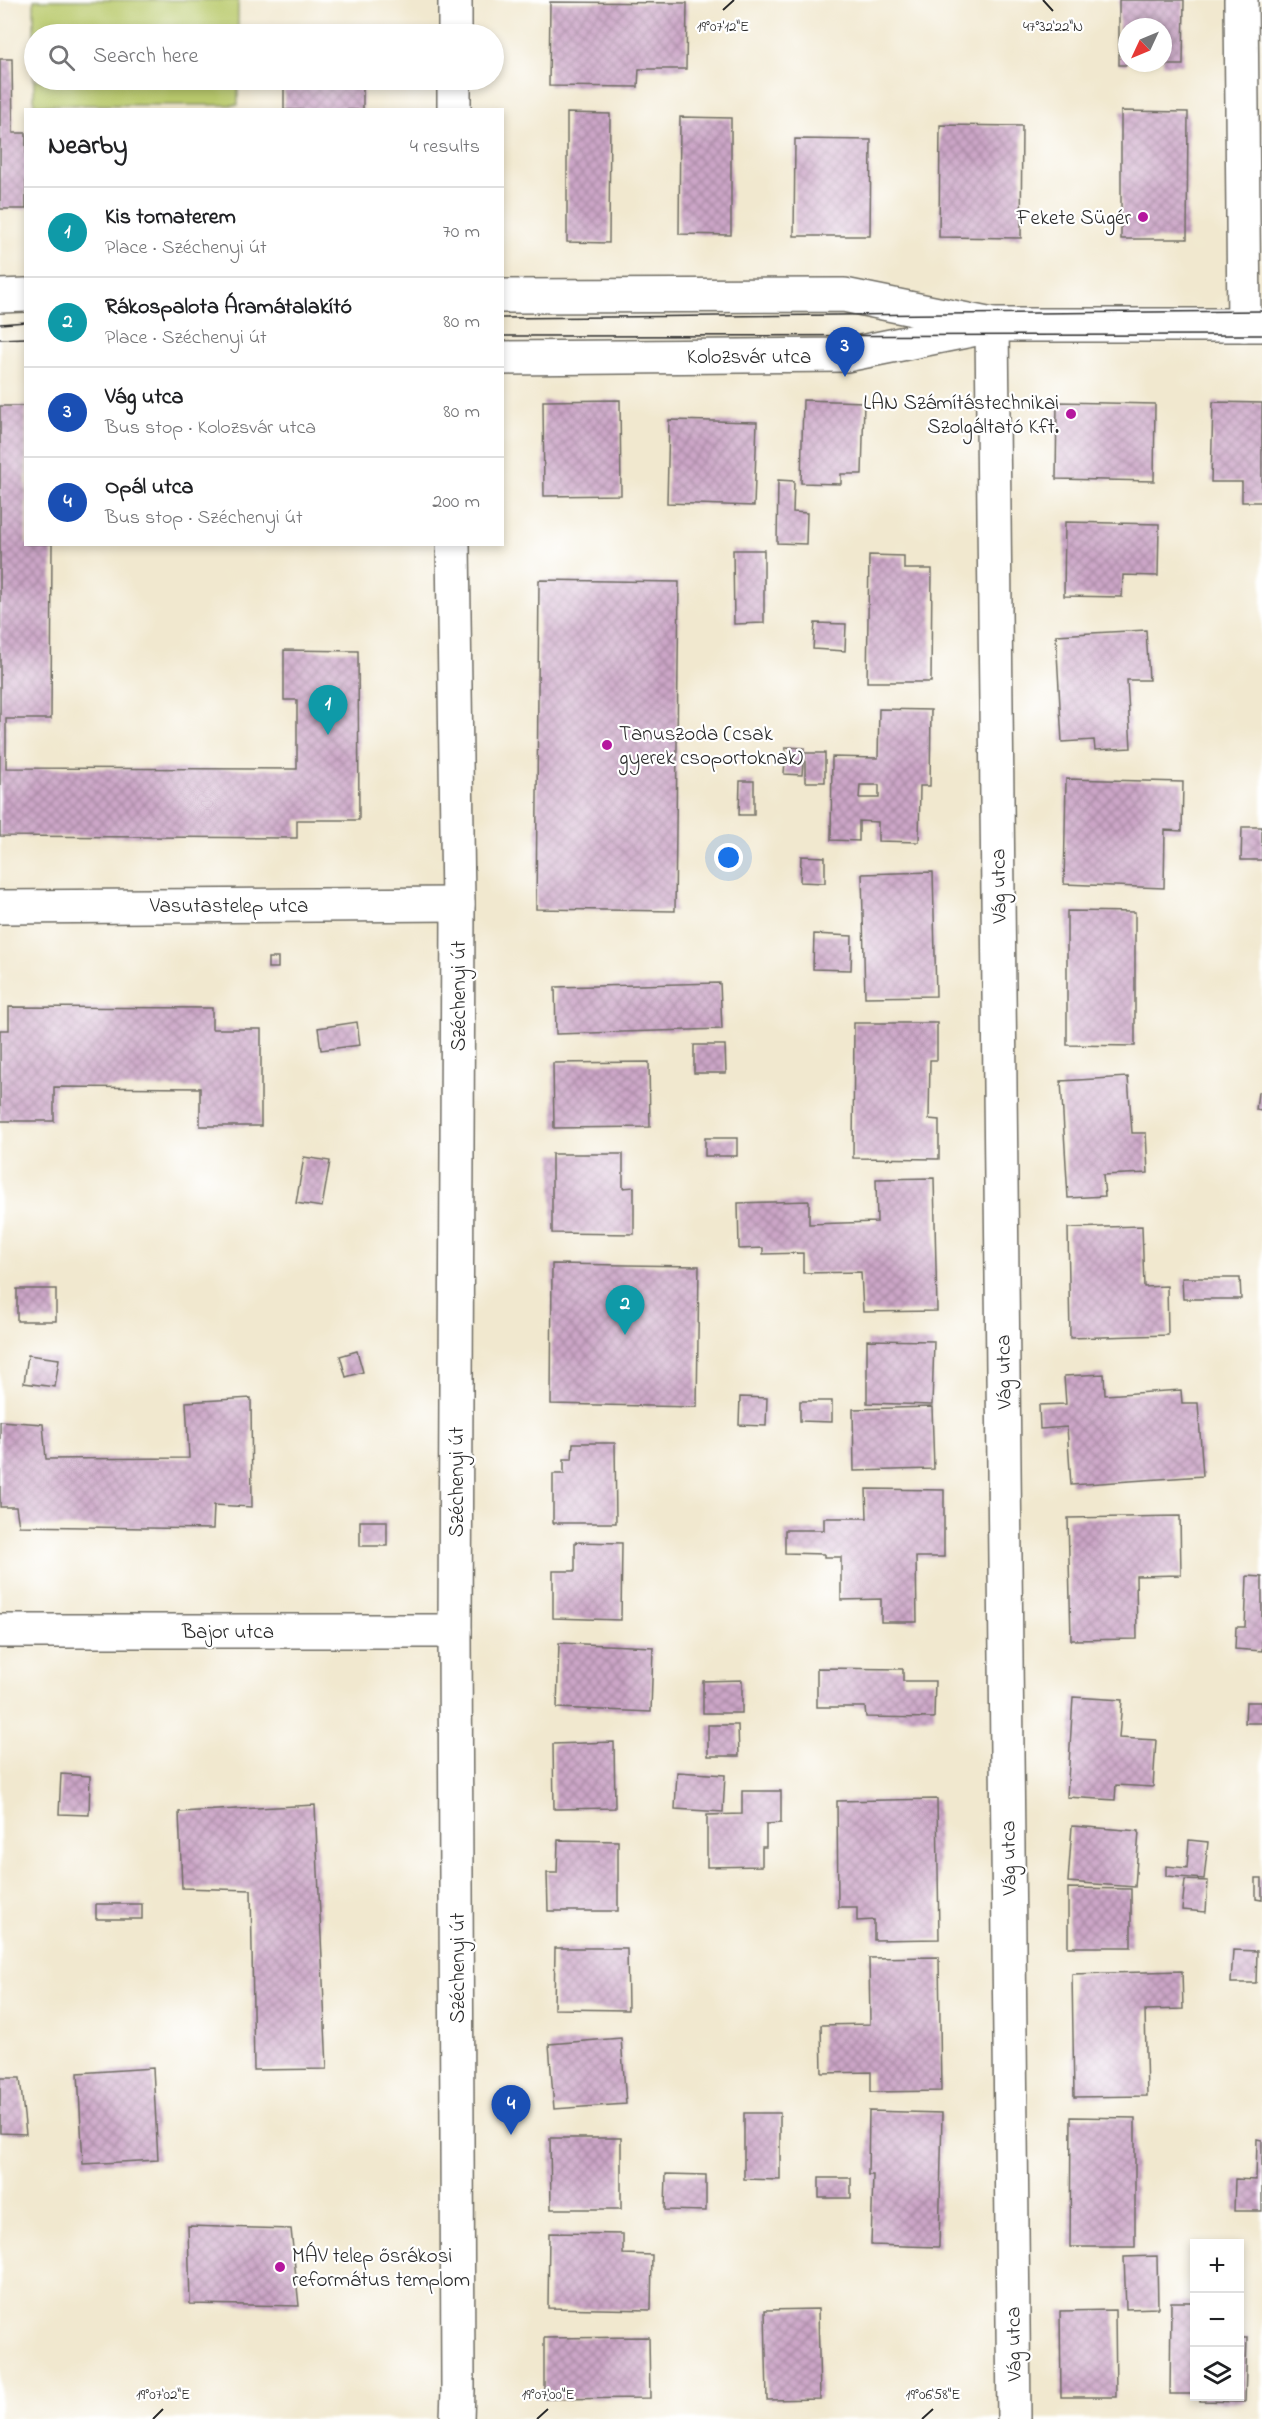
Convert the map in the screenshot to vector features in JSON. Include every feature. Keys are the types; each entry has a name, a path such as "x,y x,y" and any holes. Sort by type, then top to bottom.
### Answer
{"street":[{"path":"455,0 455,24"},
{"path":"1241,0 1253,325"},
{"path":"454,90 454,108"},
{"path":"0,296 24,295"},
{"name":"Kolozsvár utca","path":"504,296 844,295 992,325 1253,325"},
{"name":"Kolozsvár utca","path":"504,358 846,356 992,325"},
{"name":"Vág utca","path":"992,325 1014,2419"},
{"name":"Széchenyi út","path":"453,546 458,904 457,2419"},
{"name":"Vasutastelep utca","path":"0,907 458,904"},
{"name":"Bajor utca","path":"0,1631 456,1631"}],"green space":[{"path":"34,0 238,0 238,24 34,24"},
{"path":"34,90 238,90 238,105 34,105"}],"building":[{"path":"1119,0 1184,0 1183,65 1172,65 1172,18 1119,18"},
{"path":"550,2 687,3 686,69 639,69 638,87 549,86"},
{"path":"0,59 12,59 13,133 24,133 24,209 0,209"},
{"path":"284,90 363,90 363,108 284,108"},
{"path":"1121,111 1188,112 1187,239 1121,239"},
{"path":"567,113 610,114 609,243 567,242"},
{"path":"680,117 731,118 731,235 679,234"},
{"path":"940,125 1022,126 1021,238 939,237"},
{"path":"795,139 871,140 870,236 794,236"},
{"path":"620,400 621,495 544,496 543,401"},
{"path":"803,400 864,402 862,474 841,474 841,484 801,483"},
{"path":"1057,402 1155,404 1154,481 1056,479"},
{"path":"1213,402 1262,403 1262,502 1242,502 1242,482 1211,482"},
{"path":"0,406 24,406 24,546 52,546 51,719 6,719 6,768 297,769 297,700 284,700 284,650 358,651 359,820 297,820 297,838 0,836"},
{"path":"669,420 757,422 754,506 667,503"},
{"path":"778,480 794,481 793,512 807,513 806,544 777,543"},
{"path":"1065,522 1159,524 1158,576 1123,575 1122,597 1064,596"},
{"path":"733,550 764,550 764,623 734,624"},
{"path":"869,555 904,556 904,569 932,569 931,682 867,682"},
{"name":"Tanuszoda (csak gyerek csoportoknak)","path":"539,580 679,582 675,911 536,909"},
{"path":"815,623 846,624 845,651 813,649"},
{"path":"1146,630 1149,680 1127,680 1131,748 1095,750 1094,740 1062,742 1056,635"},
{"path":"879,709 931,710 930,786 920,786 919,842 878,841 878,822 859,821 859,841 831,840 832,757 878,758","holes":["860,785 879,785 879,798 859,798"]},
{"path":"786,747 804,748 802,775 784,774"},
{"path":"805,753 825,753 825,782 805,782"},
{"path":"1066,779 1183,782 1182,831 1165,830 1164,888 1064,884"},
{"path":"740,781 754,781 754,815 739,815"},
{"path":"1242,827 1262,827 1262,860 1241,860"},
{"path":"801,856 825,857 825,883 800,882"},
{"path":"933,872 936,996 865,997 862,874"},
{"path":"1067,911 1135,912 1135,1046 1067,1045"},
{"path":"814,934 852,936 851,970 813,969"},
{"path":"268,958 278,958 278,968 268,968"},
{"path":"720,983 722,1029 556,1034 555,987"},
{"path":"9,1007 212,1008 212,1029 261,1029 261,1126 200,1126 200,1088 54,1087 54,1121 0,1121 0,1030 9,1030"},
{"path":"357,1022 360,1045 321,1050 318,1028"},
{"path":"854,1023 937,1023 937,1060 930,1060 929,1119 939,1120 939,1159 853,1158"},
{"path":"694,1045 725,1045 726,1073 694,1073"},
{"path":"649,1062 650,1127 554,1128 553,1063"},
{"path":"1128,1077 1132,1133 1146,1133 1148,1173 1103,1175 1105,1196 1068,1198 1061,1081"},
{"path":"1258,1092 1262,1092 1262,1111 1256,1110"},
{"path":"705,1138 737,1138 737,1156 705,1156"},
{"path":"552,1154 623,1154 623,1188 634,1187 634,1234 552,1233"},
{"path":"304,1157 330,1161 322,1207 296,1203"},
{"path":"934,1178 937,1311 863,1312 861,1272 803,1273 803,1253 763,1254 763,1248 739,1249 738,1203 809,1201 809,1224 877,1222 876,1179"},
{"path":"1142,1226 1144,1287 1167,1286 1168,1335 1070,1338 1068,1228"},
{"path":"552,1264 699,1266 697,1407 551,1404"},
{"path":"1182,1278 1240,1278 1241,1299 1183,1299"},
{"path":"17,1289 56,1289 56,1321 17,1321"},
{"path":"867,1340 934,1341 932,1405 867,1403"},
{"path":"357,1351 363,1372 346,1377 340,1356"},
{"path":"28,1355 59,1359 55,1387 24,1383"},
{"path":"1104,1374 1105,1395 1181,1390 1182,1403 1198,1403 1203,1476 1071,1485 1067,1427 1040,1429 1039,1405 1066,1404 1064,1376"},
{"path":"740,1397 767,1398 766,1426 739,1425"},
{"path":"251,1398 252,1507 214,1505 213,1529 19,1526 16,1507 0,1507 0,1421 43,1424 46,1459 189,1458 186,1402"},
{"path":"800,1401 832,1401 832,1422 800,1421"},
{"path":"932,1407 934,1469 854,1471 853,1409"},
{"path":"573,1443 615,1443 616,1523 553,1523 553,1474 564,1474 564,1459 572,1459"},
{"path":"866,1489 944,1490 944,1557 916,1557 917,1622 881,1622 881,1599 841,1600 841,1557 785,1553 785,1530 824,1530 824,1518 867,1518"},
{"path":"1180,1516 1181,1575 1136,1576 1137,1639 1071,1640 1068,1518"},
{"path":"360,1521 387,1521 387,1546 360,1546"},
{"path":"575,1542 622,1543 621,1620 553,1618 553,1571 575,1571"},
{"path":"1247,1576 1262,1577 1262,1651 1235,1649 1236,1627 1245,1627"},
{"path":"559,1643 653,1647 651,1712 557,1708"},
{"path":"817,1668 903,1669 903,1681 935,1681 934,1718 866,1717 865,1707 817,1707"},
{"path":"742,1680 742,1713 703,1713 703,1681"},
{"path":"1073,1697 1122,1700 1119,1738 1156,1740 1153,1787 1116,1785 1115,1800 1067,1797"},
{"path":"1246,1702 1262,1702 1262,1723 1245,1723"},
{"path":"708,1725 738,1725 739,1756 708,1756"},
{"path":"614,1742 615,1808 554,1809 553,1744"},
{"path":"677,1772 725,1775 723,1812 675,1809"},
{"path":"61,1774 90,1776 89,1815 59,1814"},
{"path":"742,1791 781,1791 781,1823 766,1824 766,1847 762,1847 762,1866 707,1867 707,1815 742,1814"},
{"path":"937,1799 939,1939 874,1940 874,1920 857,1921 857,1907 838,1907 837,1801"},
{"path":"315,1805 327,2069 254,2070 251,1890 182,1888 179,1812"},
{"path":"1072,1826 1139,1831 1135,1887 1068,1882"},
{"path":"558,1840 618,1841 618,1911 548,1911 547,1873 557,1873"},
{"path":"1189,1840 1208,1842 1204,1879 1166,1876 1166,1866 1187,1868"},
{"path":"1256,1878 1262,1878 1262,1900 1256,1899"},
{"path":"1185,1880 1208,1881 1206,1912 1182,1910"},
{"path":"1068,1888 1131,1889 1131,1947 1068,1947"},
{"path":"96,1904 142,1904 142,1919 96,1919"},
{"path":"555,1948 627,1948 628,2010 554,2009"},
{"path":"1233,1950 1257,1951 1256,1983 1231,1983"},
{"path":"939,1957 941,2091 871,2092 871,2072 822,2073 821,2025 870,2024 869,1958"},
{"path":"1182,1971 1183,2009 1145,2010 1147,2096 1074,2097 1072,1974"},
{"path":"621,2038 626,2104 554,2109 549,2044"},
{"path":"153,2068 158,2160 83,2164 78,2073"},
{"path":"0,2078 20,2078 26,2134 0,2133"},
{"path":"869,2111 942,2113 939,2247 871,2245 873,2175 868,2175"},
{"path":"744,2113 780,2113 780,2180 744,2179"},
{"path":"1071,2117 1135,2118 1135,2247 1070,2247"},
{"path":"550,2138 621,2138 621,2209 551,2209"},
{"path":"1257,2139 1262,2140 1262,2211 1234,2211 1235,2179 1256,2180"},
{"path":"666,2174 706,2175 706,2211 665,2210"},
{"path":"819,2178 851,2178 851,2198 819,2198"},
{"path":"188,2226 291,2229 299,2306 190,2304"},
{"path":"549,2233 623,2234 623,2254 652,2255 651,2310 548,2308"},
{"path":"1157,2256 1158,2308 1126,2309 1124,2257"},
{"path":"1171,2302 1190,2302 1190,2394 1170,2394"},
{"path":"818,2309 820,2399 767,2400 765,2310"},
{"path":"1115,2310 1116,2397 1061,2397 1060,2311"},
{"path":"649,2337 650,2398 544,2399 544,2338"},
{"path":"1244,2338 1247,2338 1245,2402 1200,2401 1244,2401"}],"tram line":[{"path":"504,318 1262,311"},
{"path":"0,324 24,322"},
{"path":"504,336 1262,335"},
{"path":"0,339 24,338"}],"place":[{"name":"Fekete Sügér","path":"1143,217"},
{"name":"Vág utca","path":"845,377"},
{"name":"LAN Számítástechnikai Szolgáltató Kft.","path":"1071,414"},
{"name":"Kis tornaterem","path":"328,735"},
{"name":"Tanuszoda (csak gyerek csoportoknak)","path":"607,745"},
{"name":"Rákospalota Áramátalakító","path":"625,1335"},
{"name":"Opál utca","path":"511,2135"},
{"name":"MÁV telep ősrákosi református templom","path":"280,2267"}]}
